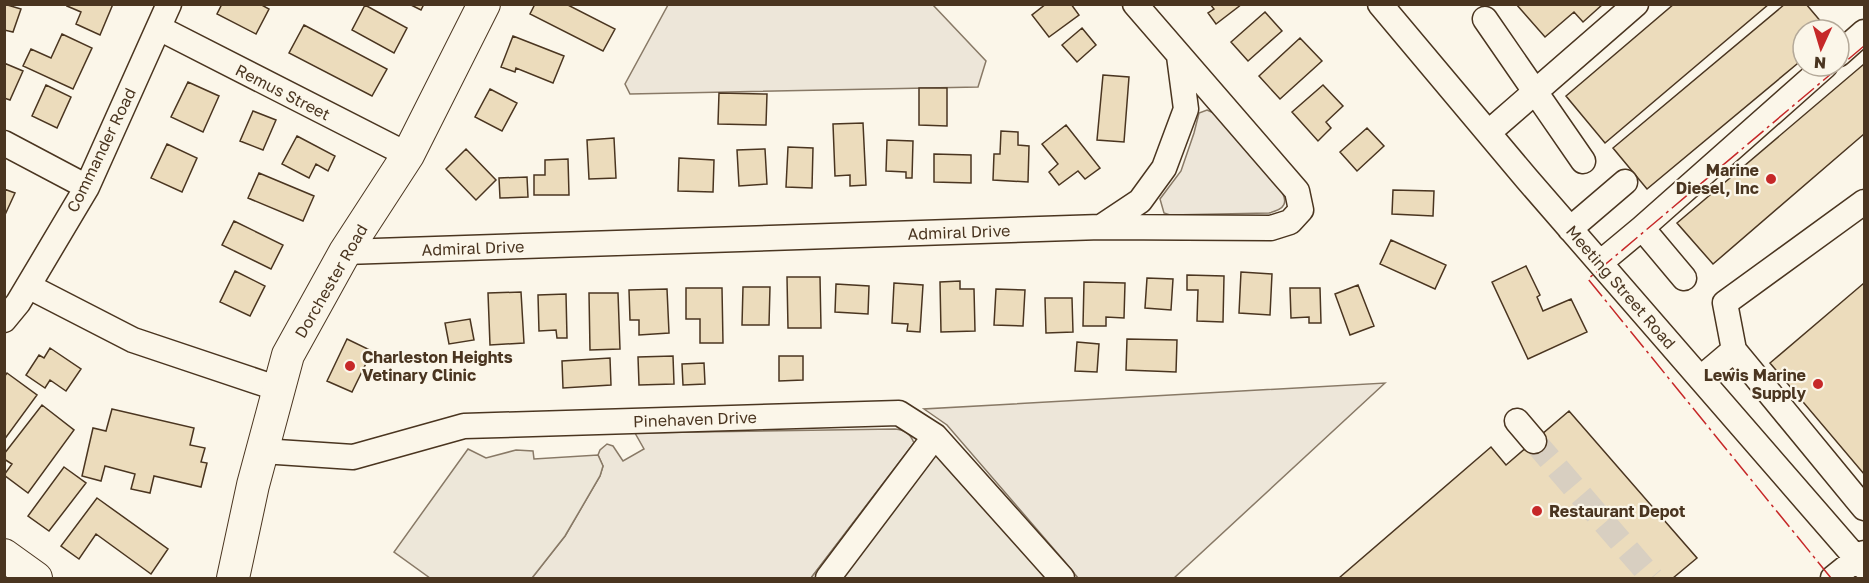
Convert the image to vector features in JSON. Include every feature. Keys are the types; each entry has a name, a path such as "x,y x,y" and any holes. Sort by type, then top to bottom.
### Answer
{"main road":[{"name":"Dorchester Road","path":"233,579 253,485 288,355 345,252 408,155 484,4"},
{"path":"4,555 36,579"}],"street":[{"name":"Commander Road","path":"4,320 18,303 87,187 169,4"},
{"name":"Admiral Drive","path":"345,252 1101,227 1271,228 1290,222 1301,210 1297,191 1135,4"},
{"name":"Meeting Street Road","path":"1380,4 1570,229 1862,560"},
{"path":"1489,132 1636,4"},
{"path":"1485,19 1582,161"},
{"name":"Remus Street","path":"159,28 408,155"},
{"path":"1851,43 1864,32"},
{"path":"1101,227 1140,201 1164,168 1186,109 1179,56"},
{"path":"1600,263 1811,78"},
{"path":"4,142 87,187"},
{"path":"1570,229 1625,182"},
{"path":"1864,202 1725,303 1734,350 1864,508"},
{"path":"1642,228 1684,278"},
{"path":"28,286 133,340 279,389"},
{"path":"1701,378 1734,350"},
{"name":"Pinehaven Drive","path":"262,451 353,457 464,426 899,413 935,436 1062,579"},
{"path":"1517,421 1534,441"},
{"path":"828,579 935,436"},
{"path":"1833,579 1862,560"}],"shaded area":[{"path":"668,5 933,5 986,61 978,87 630,94 625,84"},
{"path":"1207,110 1216,114 1280,188 1285,201 1279,210 1269,213 1170,215 1164,213 1160,199 1181,171 1199,113"},
{"path":"1385,383 1174,578 1078,578 947,425 924,409"},
{"path":"895,429 907,433 914,443 811,578 532,578 565,536 600,476 603,466 598,455 607,444 613,446 623,461 644,449 635,433"},
{"path":"922,440 935,448 1046,578 811,578 914,443"},
{"path":"468,449 486,458 516,450 533,451 534,459 598,455 603,466 600,476 565,536 532,578 430,578 394,552"}],"building":[{"path":"4,4 21,9 13,32 4,30"},
{"path":"68,4 113,4 100,35 76,24 81,12 67,6"},
{"path":"222,4 260,4 269,9 256,34 217,14"},
{"path":"409,4 424,4 421,10"},
{"path":"535,4 566,4 615,29 603,51 530,14"},
{"path":"1046,4 1071,4 1079,15 1049,37 1032,15"},
{"path":"1210,4 1242,4 1216,24 1208,13 1214,9"},
{"path":"1516,4 1603,4 1583,22 1574,12 1545,37"},
{"path":"1674,4 1769,4 1605,143 1566,96"},
{"path":"1785,4 1806,4 1818,18 1791,18 1791,69 1647,189 1613,148"},
{"path":"365,5 407,28 394,53 352,30"},
{"path":"1265,12 1282,31 1248,61 1231,42"},
{"path":"304,25 387,69 372,96 289,53"},
{"path":"1082,28 1096,45 1077,62 1062,45"},
{"path":"62,34 92,48 73,89 23,66 31,49 51,58"},
{"path":"513,36 564,56 553,83 516,68 515,72 501,67"},
{"path":"1300,38 1322,61 1280,99 1259,76"},
{"path":"4,63 23,71 10,100 4,98"},
{"name":"Marine Diesel, Inc","path":"1864,64 1864,134 1713,264 1677,223 1848,78 1851,78 1851,75"},
{"path":"1103,75 1129,77 1124,142 1097,140"},
{"path":"188,82 219,96 203,132 171,117"},
{"path":"46,85 71,97 57,128 32,116"},
{"path":"1323,85 1343,106 1326,122 1331,128 1318,141 1292,112"},
{"path":"919,88 947,88 947,126 919,125"},
{"path":"490,89 517,103 502,131 475,117"},
{"path":"719,93 767,94 766,125 718,124"},
{"path":"253,111 276,120 263,150 240,141"},
{"path":"863,123 866,185 850,186 850,175 835,176 833,124"},
{"path":"1066,125 1100,168 1085,179 1078,171 1059,185 1049,172 1058,164 1042,144"},
{"path":"1367,128 1384,146 1357,171 1340,152"},
{"path":"1001,131 1018,132 1018,145 1029,146 1028,182 993,180 994,154 1000,154"},
{"path":"297,136 335,156 328,171 316,164 309,178 282,164"},
{"path":"614,138 616,178 589,179 587,140"},
{"path":"887,140 913,141 912,178 906,178 906,172 886,171"},
{"path":"167,144 197,158 182,192 151,178"},
{"path":"788,147 813,148 812,188 786,187"},
{"path":"466,149 496,180 476,200 446,169"},
{"path":"765,149 767,184 739,186 737,150"},
{"path":"934,154 971,155 971,183 934,182"},
{"path":"679,158 714,160 713,192 678,191"},
{"path":"568,159 569,195 534,195 534,175 545,175 545,160"},
{"path":"259,173 314,196 303,221 248,198"},
{"path":"527,177 528,197 500,198 499,178"},
{"path":"4,189 15,193 4,217"},
{"path":"1393,190 1434,191 1433,216 1392,214"},
{"path":"234,221 283,245 271,269 222,245"},
{"path":"1391,240 1446,265 1435,289 1380,264"},
{"path":"1526,266 1540,295 1537,297 1543,311 1571,299 1587,332 1528,359 1492,282"},
{"path":"235,271 265,286 250,316 220,302"},
{"path":"1241,272 1272,274 1270,315 1239,313"},
{"path":"1187,275 1224,276 1223,322 1197,321 1198,290 1187,290"},
{"path":"787,277 820,277 821,328 788,328"},
{"path":"1147,278 1173,279 1171,310 1145,308"},
{"path":"960,281 960,289 974,289 975,331 941,332 940,282"},
{"path":"1084,282 1125,283 1124,318 1106,317 1106,326 1083,326"},
{"path":"894,283 923,285 920,332 907,331 908,324 892,323"},
{"path":"1864,283 1864,474 1770,363"},
{"path":"836,284 869,286 868,314 835,312"},
{"path":"1358,285 1374,326 1350,335 1335,294"},
{"path":"743,287 770,287 769,325 742,325"},
{"path":"686,288 722,288 723,343 700,343 700,319 686,319"},
{"path":"1290,288 1320,288 1321,323 1309,323 1309,317 1291,318"},
{"path":"667,289 669,333 639,335 639,320 630,320 629,290"},
{"path":"996,289 1025,290 1023,326 994,325"},
{"path":"521,292 524,343 490,345 488,293"},
{"path":"589,293 618,293 620,349 590,350"},
{"path":"566,294 567,338 557,338 556,330 539,331 538,295"},
{"path":"1045,298 1072,298 1073,332 1046,333"},
{"path":"470,319 474,340 449,344 445,323"},
{"name":"Charleston Heights Vetinary Clinic","path":"347,339 372,351 352,392 327,381"},
{"path":"1127,339 1177,340 1176,372 1126,370"},
{"path":"1077,342 1099,344 1097,372 1075,371"},
{"path":"50,348 81,369 66,391 50,380 45,388 26,375 39,355 44,358"},
{"path":"673,356 674,384 639,385 638,357"},
{"path":"779,356 803,356 803,380 779,381"},
{"path":"610,358 611,385 563,388 562,361"},
{"path":"704,363 705,384 683,385 682,364"},
{"path":"7,373 37,395 4,440 4,377"},
{"path":"42,405 74,430 28,493 4,475 12,464 4,459 4,454"},
{"path":"112,409 194,428 190,445 205,448 201,462 207,463 201,487 154,476 150,493 131,489 135,474 105,466 101,481 82,476 93,428 106,431"},
{"name":"Restaurant Depot","path":"1569,411 1697,558 1673,578 1339,578 1491,447 1506,465"},
{"path":"64,467 86,483 49,531 28,516"},
{"path":"97,498 168,549 151,574 96,534 79,559 61,546"}],"tunnel":[{"path":"1534,441 1652,578"}],"power":[{"path":"1831,578 1588,279 1864,46"}],"place":[{"name":"Marine Diesel, Inc","path":"1771,179"},
{"name":"Charleston Heights Vetinary Clinic","path":"350,366"},
{"name":"Lewis Marine Supply","path":"1818,384"},
{"name":"Restaurant Depot","path":"1537,511"}]}
